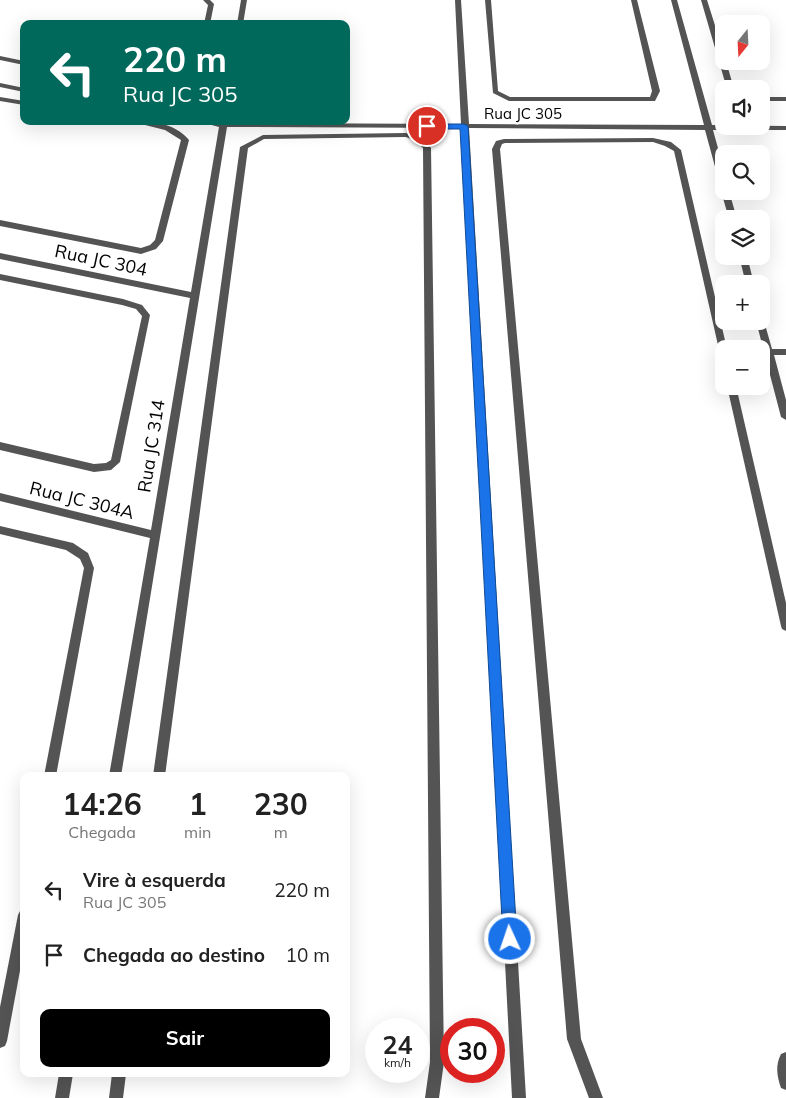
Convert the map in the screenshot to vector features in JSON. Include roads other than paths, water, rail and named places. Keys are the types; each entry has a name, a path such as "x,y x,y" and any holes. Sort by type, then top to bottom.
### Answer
{"street":[{"path":"206,0 211,4 208,20"},
{"path":"241,20 244,0"},
{"path":"458,0 519,1098"},
{"path":"488,0 495,92 509,99 652,99 656,91 634,0"},
{"path":"674,0 715,152"},
{"path":"704,0 728,80"},
{"path":"0,58 20,62"},
{"path":"0,85 20,89"},
{"path":"0,99 20,102"},
{"path":"770,99 786,99"},
{"path":"0,223 141,251 153,247 159,241 185,140 179,132 155,125"},
{"name":"Rua JC 314","path":"116,772 223,125"},
{"name":"Rua JC 305","path":"350,125 786,128"},
{"path":"160,772 244,146 263,137 406,135 419,139 427,148 437,1062 432,1098"},
{"path":"596,1098 574,1039 496,149 499,143 504,141 653,140 668,144 677,150 721,340"},
{"name":"Rua JC 304","path":"0,256 195,296"},
{"path":"0,277 123,302 139,307 146,315 115,462 108,466 94,468 0,446"},
{"path":"770,352 786,352"},
{"path":"770,359 786,417"},
{"path":"733,395 786,626"},
{"name":"Rua JC 304A","path":"0,497 155,535"},
{"path":"0,530 69,546 84,556 89,568 51,772"},
{"path":"0,1040 20,936"},
{"path":"786,1059 782,1064 786,1082"},
{"path":"62,1098 66,1077"},
{"path":"116,1098 119,1077"}]}
